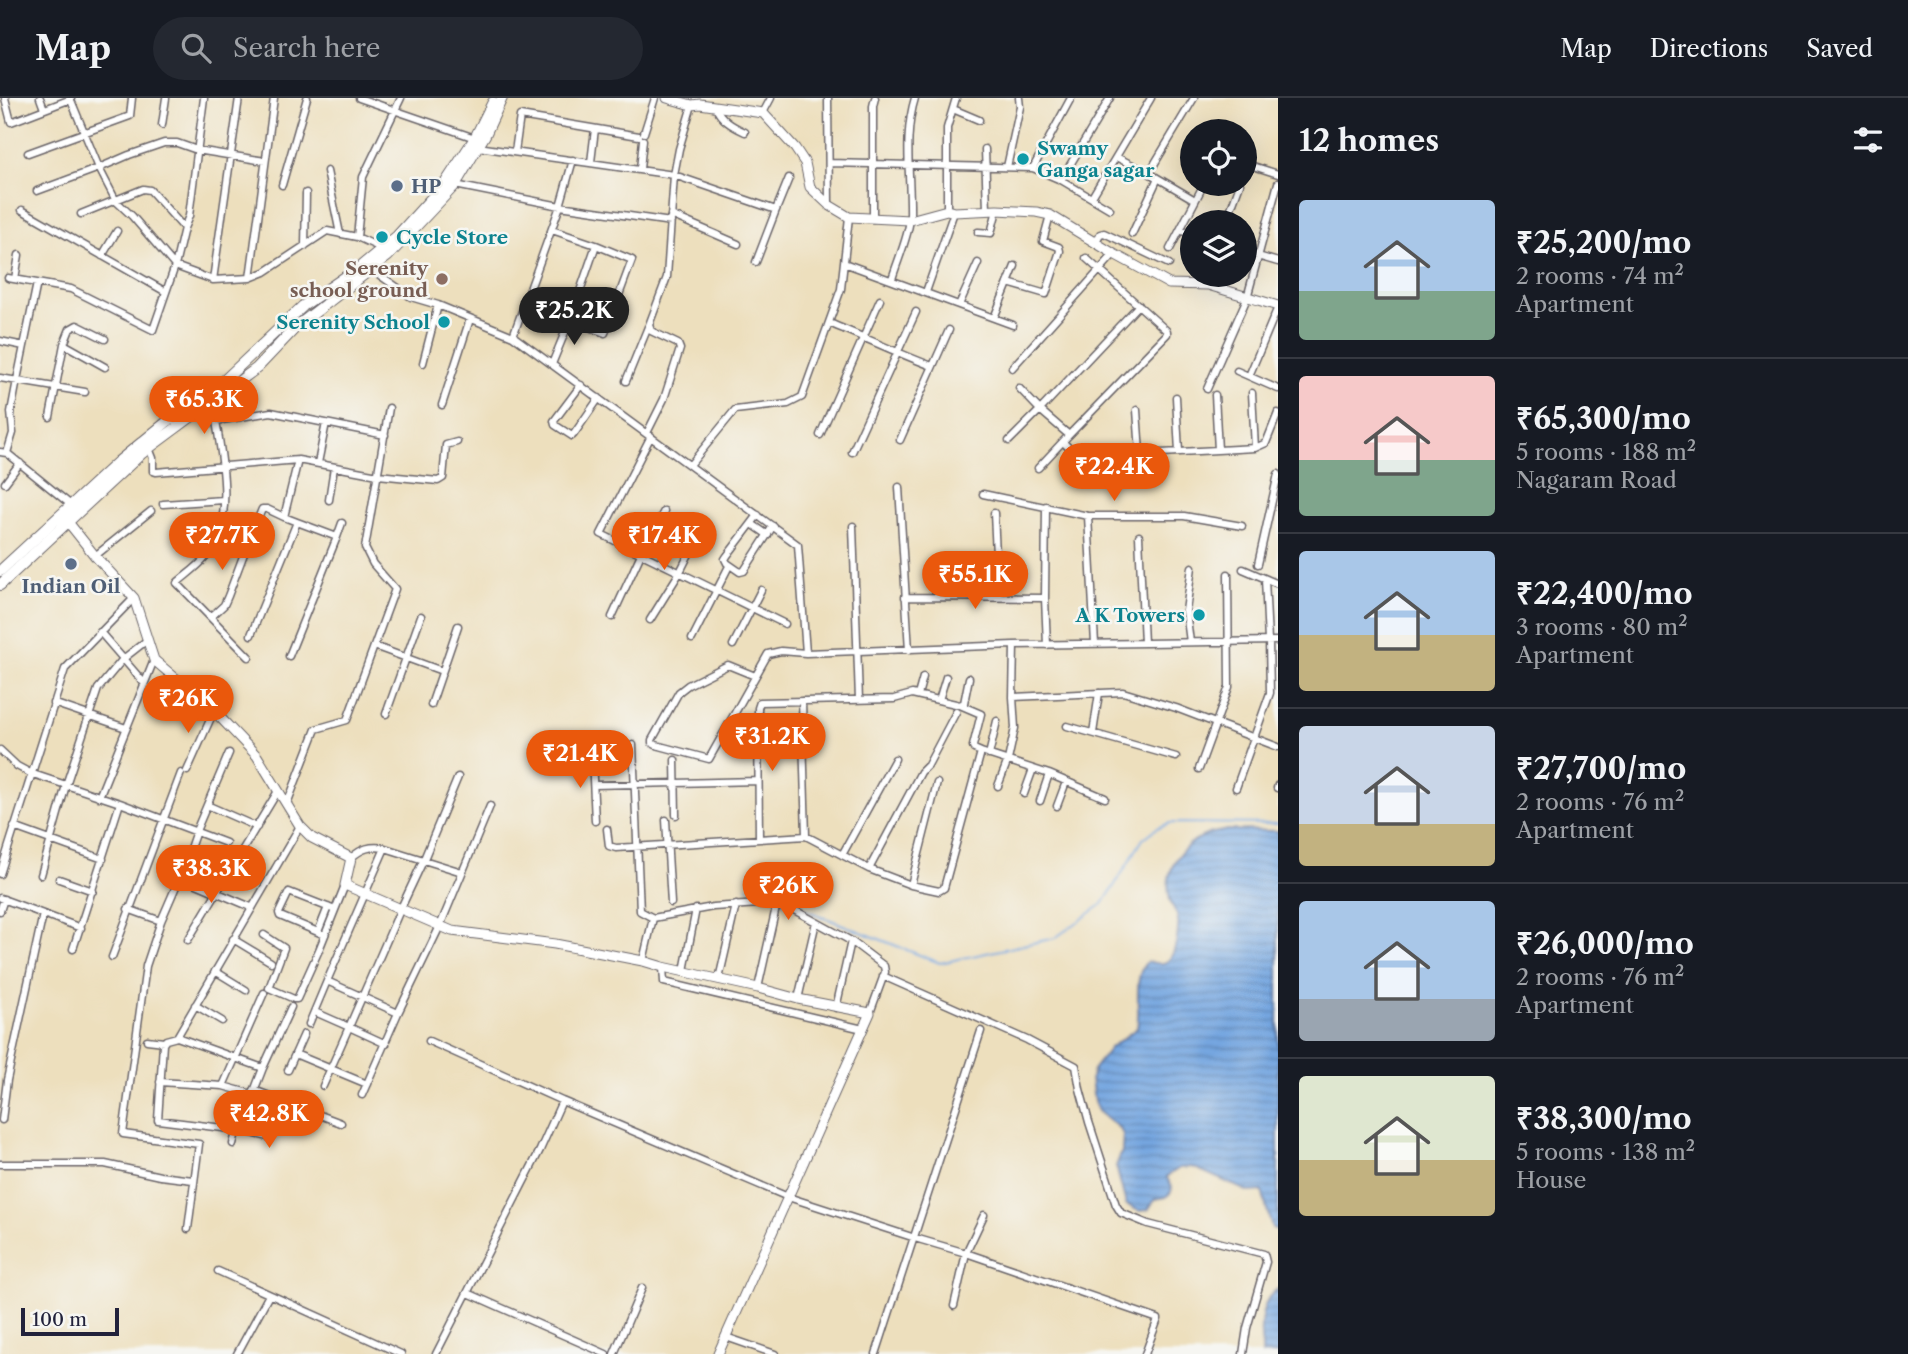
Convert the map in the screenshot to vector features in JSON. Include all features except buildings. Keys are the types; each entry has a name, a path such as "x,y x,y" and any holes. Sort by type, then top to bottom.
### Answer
{"main road":[{"path":"0,585 149,448 257,368 296,327 383,249 446,182 477,143 495,98"},
{"path":"0,570 119,461 168,421 215,389 303,306 371,269 387,256 455,185 502,98"}],"street":[{"path":"5,98 11,122 71,99 83,132 116,201 175,266 213,280 250,278 265,272 327,231 357,237 383,249"},
{"path":"40,98 44,109"},
{"path":"28,153 130,116 132,98"},
{"path":"162,125 166,98"},
{"path":"19,254 11,278 71,289 153,330 189,216 204,98"},
{"path":"213,280 239,98"},
{"path":"250,278 274,98"},
{"path":"282,186 307,98"},
{"path":"359,98 477,143 515,152 674,175 776,210"},
{"path":"357,237 363,177 401,98"},
{"path":"640,169 642,136 655,98"},
{"path":"667,98 762,114 795,148 805,163 810,187 829,205 849,217 911,220 951,211 992,210 1051,215 1169,284 1180,284"},
{"path":"762,114 771,98"},
{"path":"828,98 829,205"},
{"path":"873,219 875,98"},
{"path":"891,279 911,220 909,117 915,98"},
{"path":"926,292 951,211 947,128 956,98"},
{"path":"1007,167 1020,107 1019,98"},
{"path":"1033,168 1071,98"},
{"path":"1061,180 1111,98"},
{"path":"1092,197 1151,98"},
{"path":"1149,173 1194,98"},
{"path":"626,381 667,276 674,175 679,149 698,102"},
{"path":"715,106 725,121 745,132"},
{"path":"953,109 979,120"},
{"path":"515,152 520,116 642,136"},
{"path":"591,162 595,129"},
{"path":"37,191 164,143 265,161"},
{"path":"978,232 991,233 992,210 985,149"},
{"path":"1116,157 1195,200"},
{"path":"513,336 552,230 573,160"},
{"path":"829,163 1033,168 1061,180 1110,209"},
{"path":"1257,167 1278,174"},
{"path":"327,171 340,234"},
{"path":"756,262 789,178"},
{"path":"1132,234 1157,180"},
{"path":"1207,389 1247,298 1278,183"},
{"path":"455,185 560,206 671,218 738,244"},
{"path":"81,214 143,189 149,190 184,228"},
{"path":"305,246 306,193"},
{"path":"1190,210 1197,196"},
{"path":"22,210 166,292"},
{"path":"1008,283 1046,294 1060,251 1059,247 1043,241 1051,215"},
{"path":"690,465 735,410 788,404 802,397 841,289 849,217"},
{"path":"552,230 632,260 605,333 570,320"},
{"path":"1170,249 1180,230"},
{"path":"103,256 117,231"},
{"path":"1096,242 1100,234 1104,233 1169,264"},
{"path":"552,364 596,245"},
{"path":"1012,368 1114,254"},
{"path":"1258,257 1278,262"},
{"path":"1038,468 1167,334 1167,331 1086,258"},
{"path":"844,263 1013,325"},
{"path":"959,305 978,263"},
{"path":"994,318 1015,266"},
{"path":"371,269 411,298 438,305 513,336 798,545 806,653"},
{"path":"37,283 17,380 12,412 13,433 4,453 71,505"},
{"path":"1214,287 1278,307 1249,376"},
{"path":"820,435 880,300"},
{"path":"423,363 438,305"},
{"path":"1009,441 1139,305"},
{"path":"852,452 916,312"},
{"path":"442,405 470,319"},
{"path":"829,323 932,366"},
{"path":"50,417 64,344 70,329 77,325 105,339"},
{"path":"649,326 651,331 678,344 680,349 664,399 601,534 785,624"},
{"path":"900,440 949,330"},
{"path":"0,341 24,346"},
{"path":"64,344 105,367"},
{"path":"1237,371 1278,389"},
{"path":"0,378 85,392"},
{"path":"581,385 554,421 555,425 572,436 599,398"},
{"path":"1019,388 1069,435"},
{"path":"1252,393 1255,448"},
{"path":"1215,395 1218,450"},
{"path":"1176,397 1179,452"},
{"path":"170,590 206,557 224,514 222,466 213,402"},
{"path":"288,804 316,729 347,720 396,589 373,564 365,548 389,408"},
{"path":"1137,410 1142,481"},
{"path":"216,421 271,412 385,435"},
{"path":"1098,481 1105,456 1255,448 1266,443 1278,413"},
{"path":"318,463 326,423"},
{"path":"149,448 153,458 153,471 156,472 298,460 378,475 440,481 443,478 446,445 457,442"},
{"path":"1063,442 1084,463"},
{"path":"284,517 298,460"},
{"path":"5,483 19,463"},
{"path":"329,500 334,467"},
{"path":"1258,564 1278,474"},
{"path":"899,486 909,650"},
{"path":"984,494 1088,516 1184,516 1242,526"},
{"path":"163,504 224,500"},
{"path":"1046,506 1047,645"},
{"path":"211,617 228,596 262,509 337,537"},
{"path":"612,617 664,510"},
{"path":"95,556 151,511"},
{"path":"994,513 998,597"},
{"path":"758,515 725,559 740,572 744,571 773,527"},
{"path":"1088,516 1095,644"},
{"path":"1268,520 1278,522"},
{"path":"760,529 765,521"},
{"path":"68,522 134,598 154,660 214,711 257,756 300,826 312,838 351,858"},
{"path":"251,635 297,522"},
{"path":"289,656 342,523"},
{"path":"752,524 768,535"},
{"path":"853,526 859,700"},
{"path":"219,531 248,542"},
{"path":"650,620 680,572 698,536"},
{"path":"1139,536 1144,643"},
{"path":"1190,642 1186,611 1192,567"},
{"path":"692,639 728,568"},
{"path":"1243,569 1278,584"},
{"path":"1199,769 1229,687 1228,574"},
{"path":"1236,788 1270,693 1265,579"},
{"path":"177,583 249,657"},
{"path":"733,645 761,590"},
{"path":"905,597 1045,598"},
{"path":"0,874 65,669 134,598"},
{"path":"386,714 421,616"},
{"path":"431,705 458,626"},
{"path":"100,632 144,683"},
{"path":"41,875 66,785 98,690 122,660 146,641"},
{"path":"755,676 728,666 688,685 676,696 652,743 709,759 770,653 1014,645 1278,641"},
{"path":"998,786 1008,760 1015,728 1014,645"},
{"path":"374,646 442,671"},
{"path":"99,797 154,660"},
{"path":"918,695 923,677"},
{"path":"939,700 946,677"},
{"path":"869,869 921,772 929,765 958,709 964,703 969,678"},
{"path":"1013,697 1123,692 1176,708 1278,747"},
{"path":"1093,733 1099,693"},
{"path":"759,839 760,702 894,699 912,694 939,700 958,709 981,714 974,749 1049,774 1105,798"},
{"path":"802,701 806,836"},
{"path":"53,703 126,728"},
{"path":"112,957 162,819 214,711"},
{"path":"989,755 997,722"},
{"path":"1066,726 1176,757"},
{"path":"633,745 640,911 653,918 696,909 736,905 785,905 851,941 884,966 885,970 870,1013 718,1354"},
{"path":"0,750 17,766 30,773 226,843"},
{"path":"607,829 610,847 806,836 869,869 911,885 939,891 944,888 981,752"},
{"path":"188,1229 199,1144 123,1134 146,966 196,831 229,753"},
{"path":"592,758 595,821"},
{"path":"842,855 895,759"},
{"path":"675,760 676,815"},
{"path":"1024,794 1033,769"},
{"path":"1040,801 1049,774"},
{"path":"323,1086 425,859 458,777"},
{"path":"594,785 758,781"},
{"path":"1057,806 1066,782"},
{"path":"911,885 937,783"},
{"path":"188,940 278,791"},
{"path":"73,949 120,803"},
{"path":"207,805 257,827"},
{"path":"362,1095 440,926 490,806"},
{"path":"666,820 671,903"},
{"path":"147,1040 164,1042 177,1037 300,826"},
{"path":"14,827 103,859"},
{"path":"309,1024 384,848"},
{"path":"264,935 284,948 269,988 295,999 321,933 345,885 351,858 364,849 384,848 462,872"},
{"path":"180,877 251,907"},
{"path":"59,879 93,891"},
{"path":"345,885 452,931 555,943 870,1013"},
{"path":"321,933 280,916 288,893 332,909"},
{"path":"0,911 2,898 81,928"},
{"path":"758,988 777,904"},
{"path":"719,979 736,905"},
{"path":"128,909 161,921"},
{"path":"684,971 696,909"},
{"path":"2,1120 7,1080 43,914"},
{"path":"643,961 653,918"},
{"path":"798,999 816,922"},
{"path":"233,939 271,962"},
{"path":"836,1007 851,941"},
{"path":"663,967 664,982 863,1029"},
{"path":"215,971 246,990"},
{"path":"883,976 1027,1040 1076,1066 1089,1122 1121,1213 1148,1223 1264,1254 1266,1262 1247,1328 1243,1354"},
{"path":"327,981 398,1013"},
{"path":"223,1086 264,993"},
{"path":"195,1005 222,1021"},
{"path":"233,1144 291,1007"},
{"path":"314,1012 386,1044"},
{"path":"876,1354 981,1031"},
{"path":"288,1070 304,1034"},
{"path":"177,1037 263,1068"},
{"path":"429,1041 788,1197 966,1253 1158,1319 1145,1354"},
{"path":"164,1042 158,1120 238,1130 268,1137 275,1122"},
{"path":"295,1054 367,1084"},
{"path":"160,1082 223,1086 253,1092 341,1123"},
{"path":"436,1354 540,1150 562,1101"},
{"path":"0,1164 94,1164 193,1180"},
{"path":"954,1306 966,1253 984,1215"},
{"path":"218,1271 401,1354"},
{"path":"614,1354 642,1288"},
{"path":"468,1293 606,1354"},
{"path":"237,1354 269,1295"},
{"path":"726,1337 775,1354"}],"water":[{"path":"1228,830 1278,831 1278,1230 1272,1228 1262,1191 1249,1192 1193,1167 1180,1168 1167,1176 1172,1187 1171,1192 1166,1197 1155,1199 1148,1210 1139,1211 1126,1204 1116,1166 1122,1151 1123,1134 1098,1111 1091,1078 1093,1070 1111,1047 1137,1028 1138,984 1142,968 1147,962 1167,961 1174,951 1178,919 1168,889 1171,869 1188,845 1209,834"},
{"path":"1278,1289 1278,1354 1262,1354 1262,1316 1269,1297"}],"waterway":[{"path":"747,887 940,963 1055,938 1103,904 1143,839 1157,828 1170,823 1278,824"}],"place":[{"name":"Swamy Ganga sagar","path":"1023,159"},
{"name":"HP","path":"397,186"},
{"name":"Cycle Store","path":"382,237"},
{"name":"Serenity school ground","path":"442,279"},
{"name":"Serenity School","path":"444,322"},
{"name":"Indian Oil","path":"71,564"},
{"name":"A K Towers","path":"1199,615"}]}
